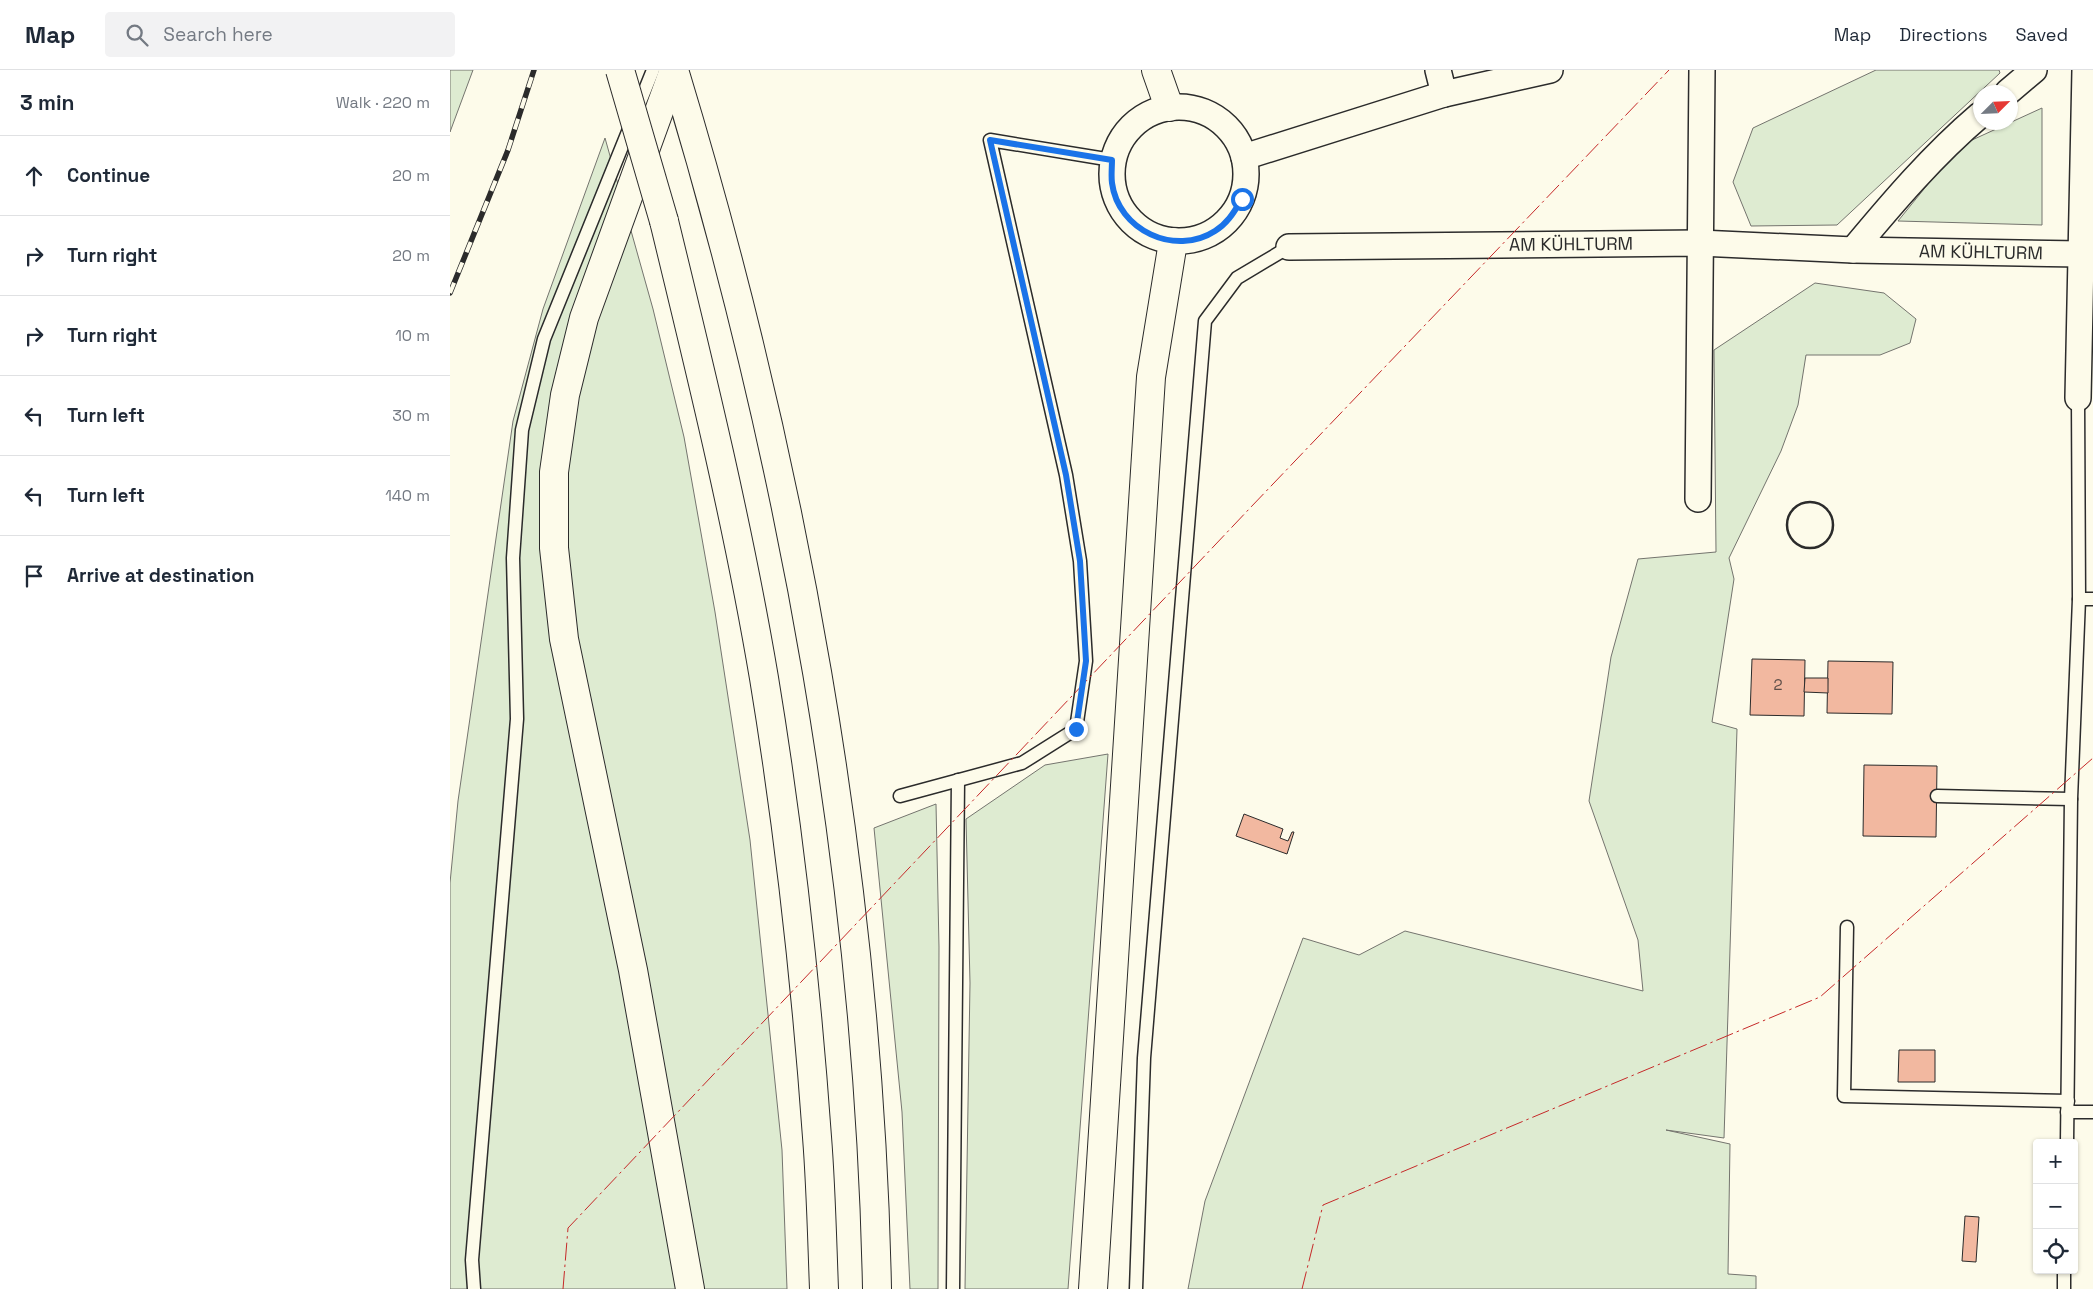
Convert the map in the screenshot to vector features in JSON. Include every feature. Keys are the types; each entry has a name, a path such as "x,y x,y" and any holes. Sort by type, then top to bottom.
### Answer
{"highway":[{"path":"620,70 664,221 735,524 764,677 787,831 805,989 818,1139 824,1289"},
{"path":"674,70 701,158 747,337 784,495 836,797 864,1039 876,1223 877,1289"},
{"path":"674,70 584,318 565,395 554,472 554,548 564,639 633,970 690,1289"},
{"path":"1156,70 1169,107"},
{"path":"1093,1289 1151,378 1173,242"}],"street":[{"path":"1244,157 1441,82 1550,70"},
{"path":"1698,499 1702,70"},
{"path":"2016,85 2034,70"},
{"path":"2078,398 2085,70"},
{"path":"1169,107 1189,107 1208,112 1224,124 1237,138 1244,157 1246,178 1242,199 1231,218 1214,232 1194,240 1173,242 1151,236 1132,223 1118,204 1112,183 1112,160 1120,140 1133,124 1149,112 1169,107"},
{"path":"1853,250 1902,191 1973,121"},
{"name":"AM KÜHLTURM","path":"1289,247 1700,243 1853,250 2081,254"}],"lane":[{"path":"474,1289 472,1260 517,719 513,558 522,430 544,339 652,70"},
{"path":"900,796 1022,763 1076,729 1086,661 1080,561 1066,475 990,140 1112,160"},
{"path":"1136,1289 1144,1058 1205,321 1237,278 1289,247"},
{"path":"2067,1139 2071,800 2078,598 2078,398"},
{"path":"2078,598 2093,599"},
{"path":"954,1289 958,780"},
{"path":"1937,796 2071,800"},
{"path":"1847,927 1844,1096 2068,1107 2093,1112"},
{"path":"2064,1274 2064,1289"}],"green space":[{"path":"450,70 473,70 450,132"},
{"path":"1876,70 1999,70 2000,73 1987,85 1973,85 1973,98 1837,225 1751,226 1733,182 1753,128"},
{"path":"2042,108 2042,225 1898,221 1959,146 1994,130 2018,130 2018,119"},
{"path":"605,138 653,309 684,437 715,612 750,840 782,1150 787,1289 450,1289 450,883 458,801 513,421 543,309"},
{"path":"1815,283 1884,293 1916,319 1910,343 1880,355 1806,355 1798,405 1781,451 1729,558 1734,579 1712,722 1737,729 1724,1138 1666,1130 1730,1144 1728,1274 1756,1276 1756,1289 1188,1289 1205,1201 1303,938 1359,955 1405,931 1643,991 1638,940 1589,801 1611,657 1638,559 1716,552 1714,350"},
{"path":"1108,754 1068,1289 965,1289 970,983 966,819 1045,765"},
{"path":"936,804 939,947 938,1289 910,1289 902,1112 874,828"}],"building":[{"path":"1752,659 1805,660 1804,716 1750,715"},
{"path":"1828,661 1893,662 1892,714 1827,713"},
{"path":"1805,678 1828,678 1828,693 1804,692"},
{"path":"1864,765 1937,766 1936,837 1863,836"},
{"path":"1244,814 1283,829 1280,838 1288,841 1292,832 1294,832 1287,854 1236,836"},
{"path":"1899,1050 1935,1050 1935,1082 1898,1082"},
{"path":"1965,1216 1979,1217 1976,1262 1962,1261"}],"railway":[{"path":"450,293 508,150 534,70"}],"wall":[{"path":"1805,502 1815,502 1827,508 1832,516 1833,525 1832,534 1827,542 1819,547 1805,548 1797,545 1790,538 1787,530 1787,520 1790,512 1797,505 1805,502"}],"power":[{"path":"563,1289 568,1228 1251,507 1669,70"},
{"path":"1302,1289 1323,1205 1820,997 2093,758"}],"route":[{"path":"1076,729 1086,661 1080,561 1066,475 990,140 1112,160 1112,183 1118,204 1132,223 1151,236 1173,242 1194,240 1214,232 1231,218 1242,199"}]}
